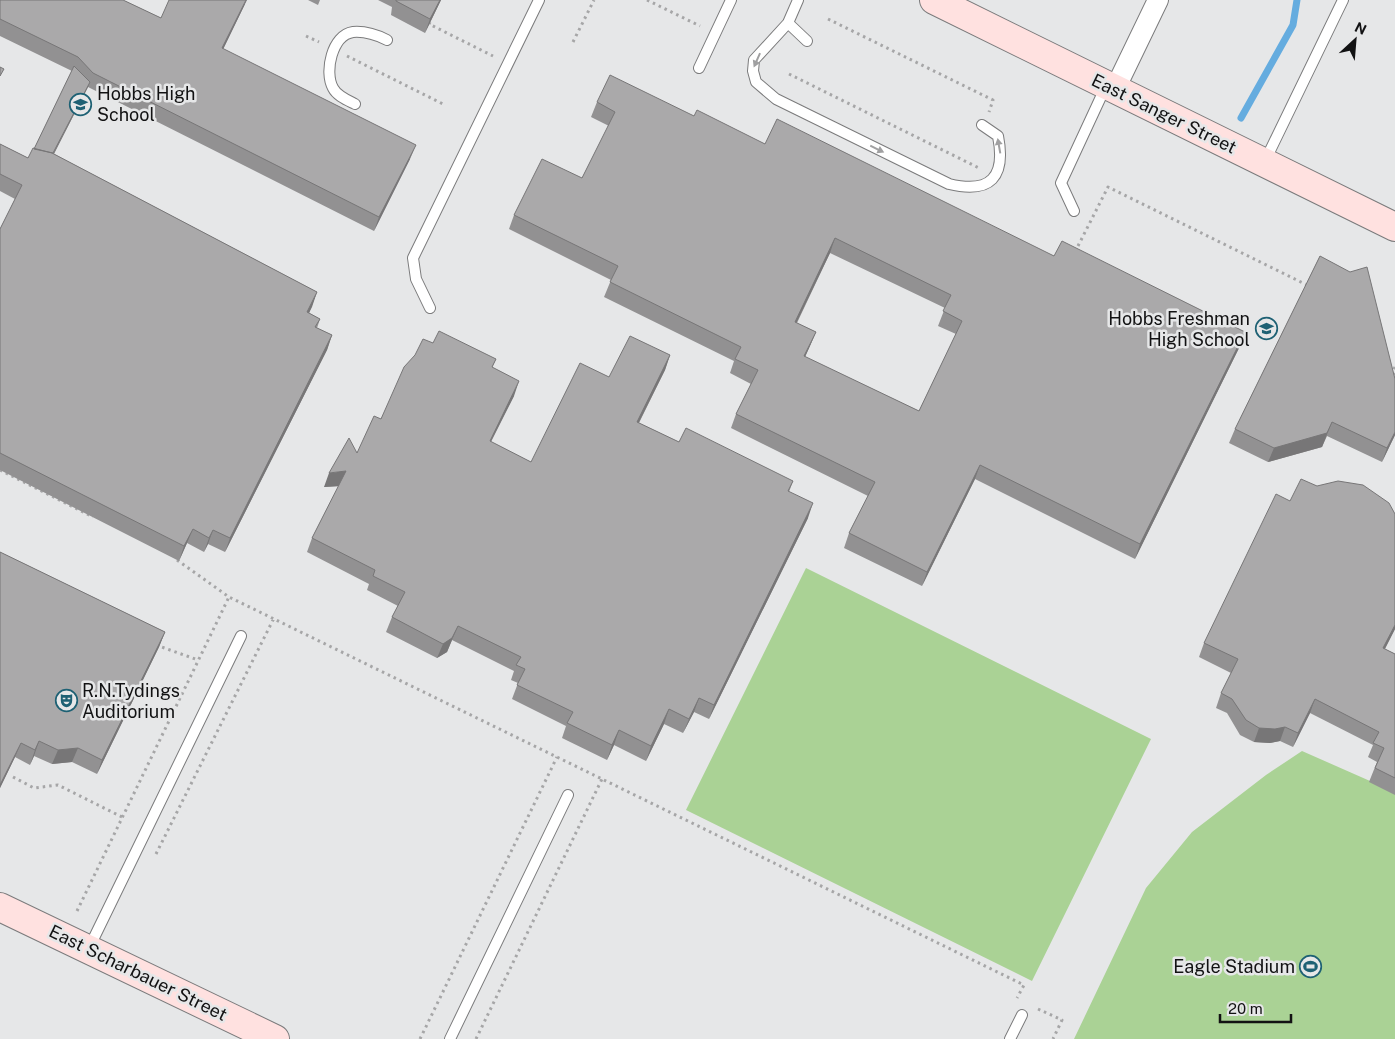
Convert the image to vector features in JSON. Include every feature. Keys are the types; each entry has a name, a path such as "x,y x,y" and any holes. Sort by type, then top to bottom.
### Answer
{"main road":[{"name":"East Sanger Street","path":"934,0 1395,227"},
{"name":"East Scharbauer Street","path":"0,907 275,1039"}],"street":[{"path":"1111,87 1158,0"}],"lane":[{"path":"430,308 416,279 413,258 539,0"},
{"path":"699,68 731,0"},
{"path":"798,0 788,23 754,60 752,70 756,82 776,99 949,184 968,188 988,185 996,176 1001,159 998,136 984,121"},
{"path":"1265,163 1343,0"},
{"path":"788,23 807,41"},
{"path":"355,104 342,98 332,88 330,62 340,38 352,32 372,34 387,40"},
{"path":"1074,211 1061,183 1111,87"},
{"path":"88,949 241,636"},
{"path":"450,1039 568,794"},
{"path":"1010,1039 1022,1015"}],"path":[{"path":"573,42 594,0"},
{"path":"646,0 715,33"},
{"path":"433,16 429,24 500,59"},
{"path":"828,19 993,100 984,121"},
{"path":"306,36 445,105"},
{"path":"789,74 996,176"},
{"path":"1078,246 1108,186 1308,284 1304,293"},
{"path":"1395,367 1393,372 1395,380"},
{"path":"0,470 94,518"},
{"path":"170,556 229,596 1024,985"},
{"path":"77,911 229,596"},
{"path":"154,858 274,618"},
{"path":"150,642 198,660"},
{"path":"420,1039 557,757"},
{"path":"13,778 34,788 58,785 122,817"},
{"path":"476,1039 602,779"},
{"path":"1053,1039 1062,1020"}],"green space":[{"path":"806,568 1151,739 1032,981 686,810"},
{"path":"1302,751 1395,792 1395,1039 1074,1039 1146,888 1192,832 1266,775"}],"building":[{"path":"0,0 123,0 161,18 169,0 246,0 222,48 416,145 379,217 93,73 78,57 0,19"},
{"path":"396,0 440,0 430,19"},
{"path":"74,66 90,82 53,153 34,149"},
{"path":"0,67 4,69 0,76"},
{"name":"Hobbs Freshman High School","path":"610,75 694,116 697,110 765,144 777,119 1054,256 1062,241 1245,332 1140,544 980,465 927,572 849,533 875,482 736,414 758,370 735,359 741,347 610,282 618,266 514,215 542,159 582,178 615,112 597,102","holes":["835,238 951,295 943,311 962,321 919,411 804,356 816,332 795,322"]},
{"path":"0,144 28,158 33,148 52,153 317,292 307,312 320,319 315,327 332,335 230,538 213,530 209,538 193,529 184,546 0,453 0,229 22,185 0,174"},
{"path":"1320,256 1350,272 1367,267 1395,379 1395,432 1387,448 1332,422 1327,433 1274,448 1235,429"},
{"path":"439,331 496,359 492,367 519,381 490,441 531,462 580,363 609,377 630,336 670,355 637,422 679,442 686,428 793,481 788,491 813,503 714,705 699,698 689,719 669,709 651,746 619,730 612,745 567,723 573,712 517,685 525,669 516,665 521,657 458,626 452,638 443,644 392,617 405,592 373,576 375,570 312,538 346,471 329,473 349,438 357,453 374,416 381,419 404,367 415,355 423,339 433,343"},
{"path":"1301,479 1317,486 1338,481 1363,485 1389,503 1395,514 1395,625 1383,648 1395,654 1395,778 1375,768 1384,748 1373,743 1379,732 1315,699 1298,733 1285,727 1275,729 1259,728 1246,720 1232,699 1221,693 1238,659 1204,643 1276,494 1290,501"},
{"name":"R.N.Tydings Auditorium","path":"0,552 165,632 102,760 78,748 58,750 39,741 35,750 21,743 0,785"}],"waterway":[{"path":"1241,118 1293,25 1297,0"}],"place":[{"name":"Hobbs High School","path":"81,104"},
{"name":"Hobbs Freshman High School","path":"1266,329"},
{"name":"R.N.Tydings Auditorium","path":"66,701"},
{"name":"Eagle Stadium","path":"1311,967"}]}
